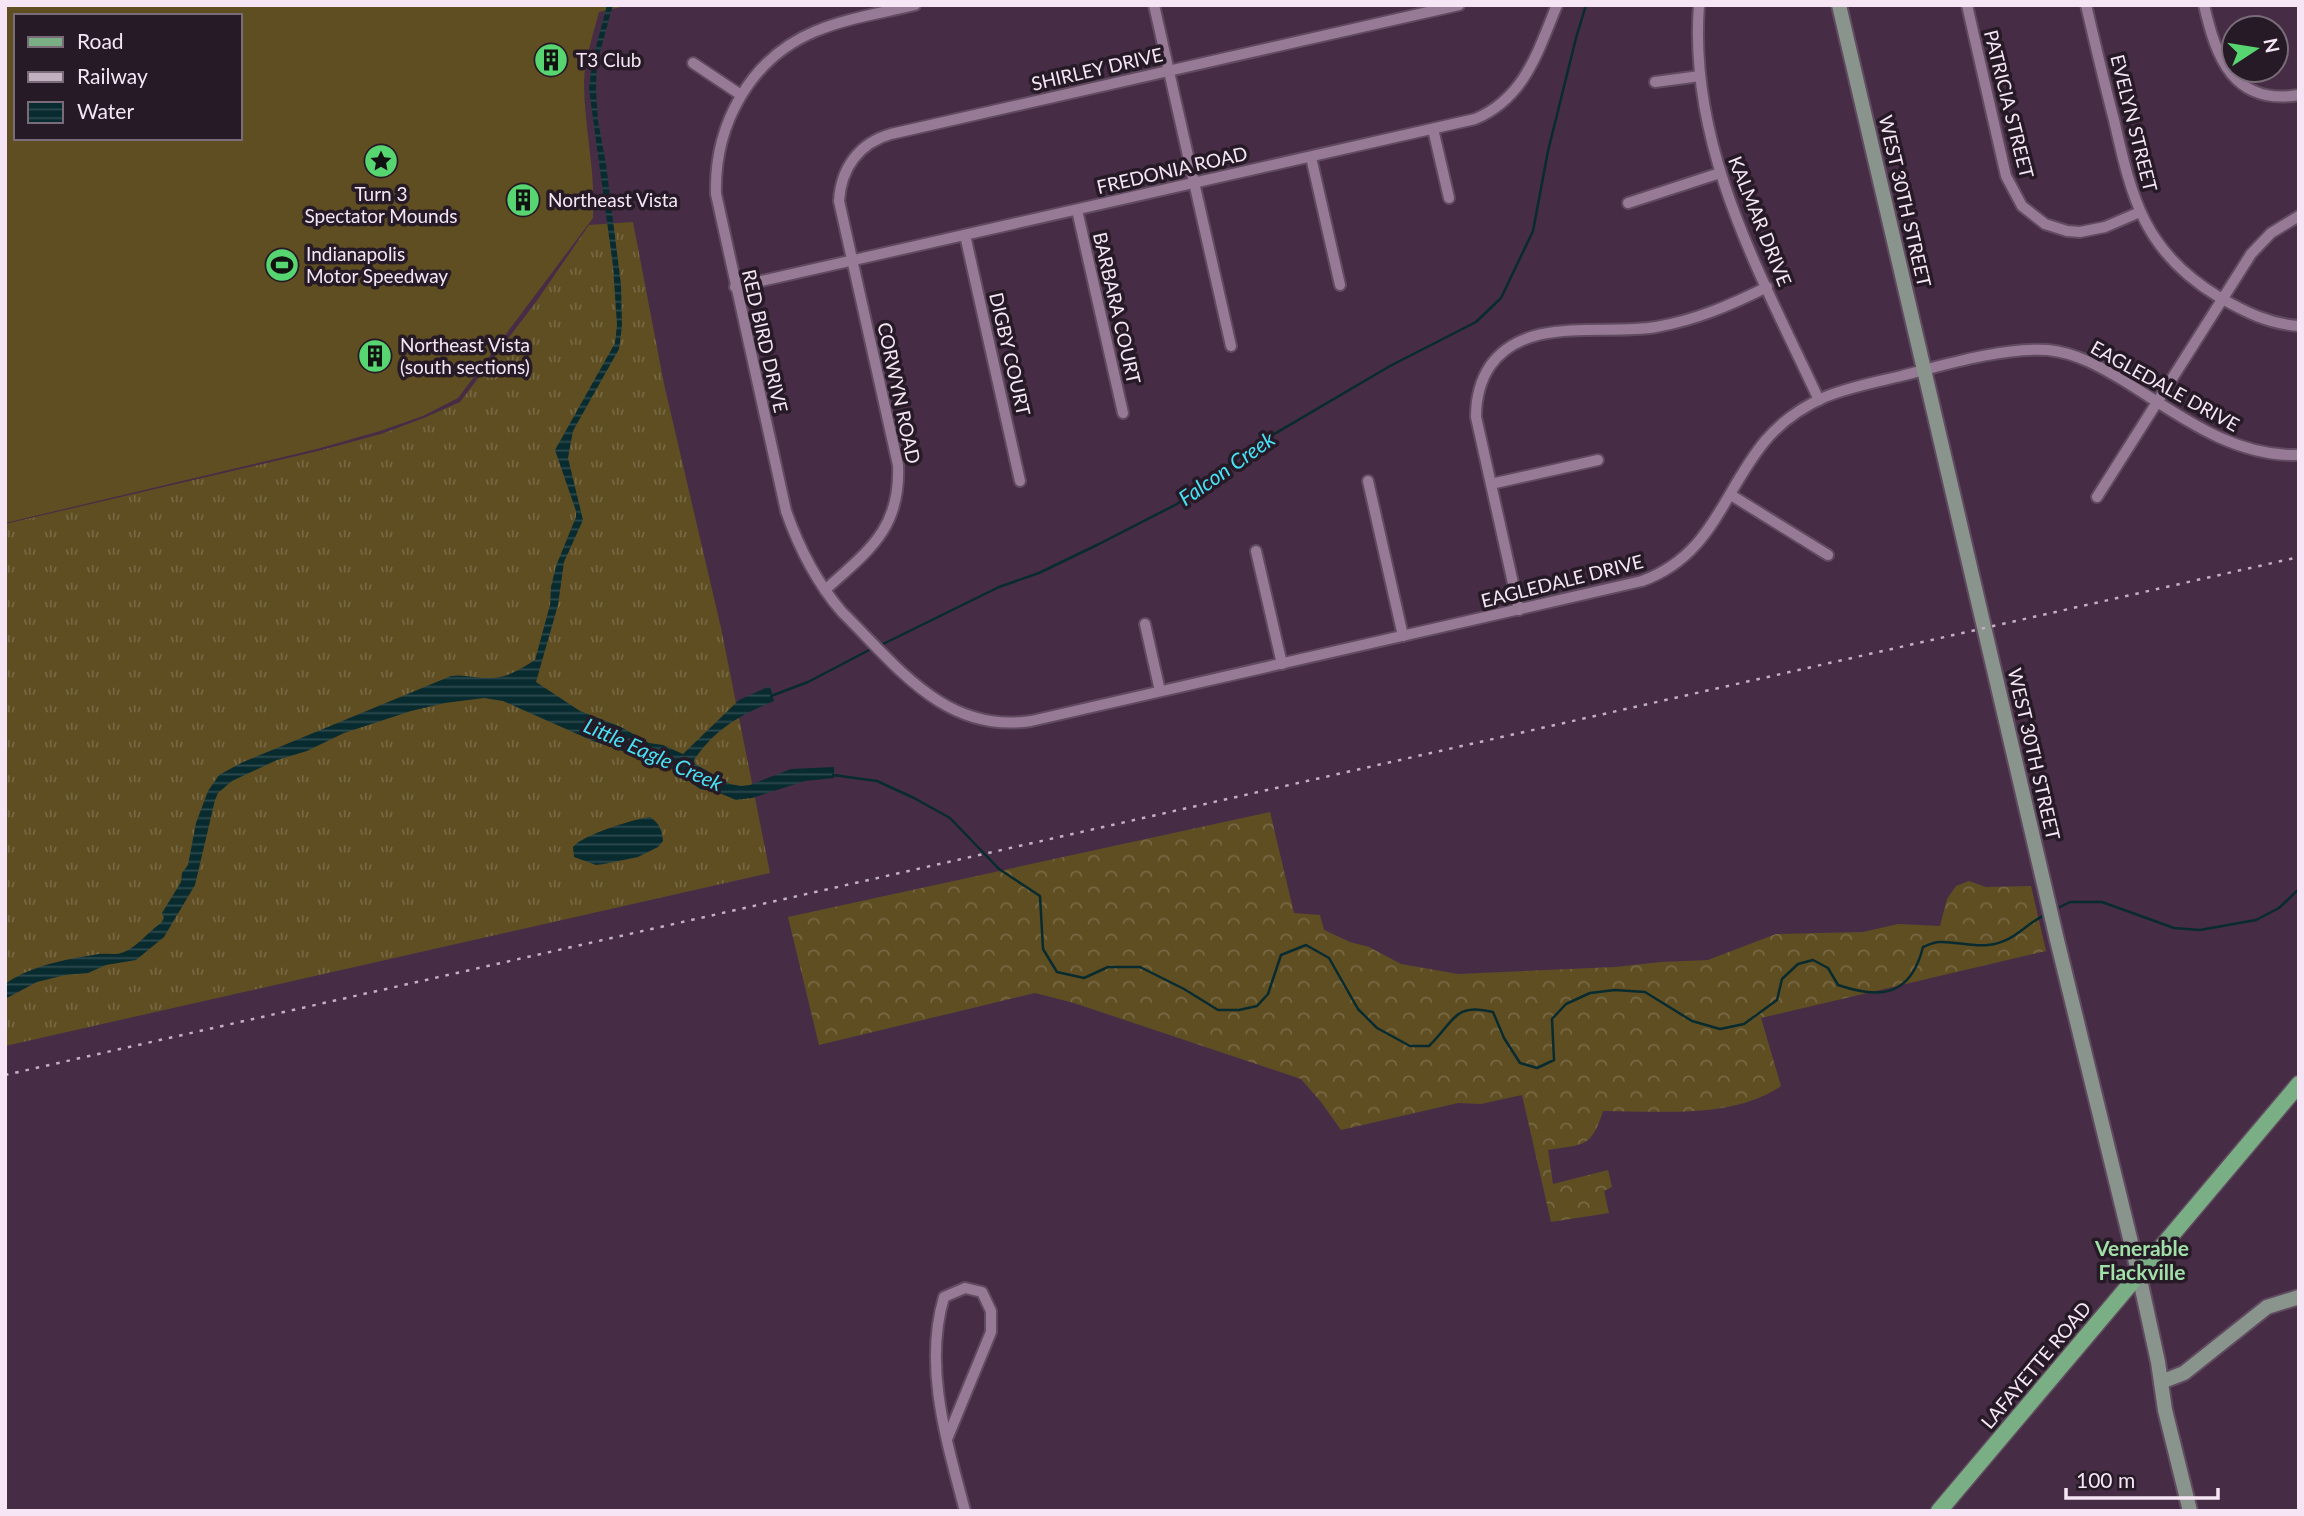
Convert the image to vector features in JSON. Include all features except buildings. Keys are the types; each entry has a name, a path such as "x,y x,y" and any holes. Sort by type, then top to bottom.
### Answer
{"main road":[{"name":"WEST 30TH STREET","path":"1839,5 2138,1275 2165,1410 2190,1511"},
{"name":"LAFAYETTE ROAD","path":"1939,1511 2299,1084"},
{"path":"2161,1382 2184,1373 2267,1307 2299,1297"}],"street":[{"name":"RED BIRD DRIVE","path":"825,590 805,559 786,511 734,288 717,206 715,181 722,137 741,95 771,59 802,38 836,23 915,5"},
{"path":"1154,5 1231,346"},
{"name":"SHIRLEY DRIVE","path":"852,261 840,210 841,185 852,160 873,141 891,134 1459,5"},
{"name":"FREDONIA ROAD","path":"734,288 1475,119 1507,100 1527,75 1557,5"},
{"name":"KALMAR DRIVE","path":"1699,5 1697,45 1700,76 1720,173 1734,213 1819,400"},
{"name":"PATRICIA STREET","path":"1966,5 2006,176 2022,206 2045,224 2072,231 2101,228 2140,212"},
{"name":"EVELYN STREET","path":"2086,5 2129,185 2148,229 2168,256 2222,299 2259,318 2299,326"},
{"path":"2204,5 2218,54 2231,74 2264,94 2299,95"},
{"path":"693,63 741,95"},
{"path":"1655,82 1700,76"},
{"path":"1433,129 1449,198"},
{"path":"1311,157 1340,285"},
{"path":"1628,203 1720,173"},
{"name":"BARBARA COURT","path":"1077,210 1123,413"},
{"path":"2097,497 2254,250 2271,233 2299,216"},
{"name":"DIGBY COURT","path":"965,235 1020,481"},
{"name":"CORWYN ROAD","path":"825,590 880,537 893,512 899,484 898,465 852,261"},
{"path":"1519,610 1477,426 1477,398 1489,368 1508,348 1524,338 1546,332 1631,330 1672,324 1708,314 1767,287"},
{"name":"EAGLEDALE DRIVE","path":"825,590 868,638 917,686 940,704 961,714 993,722 1031,721 1632,584 1663,572 1697,545 1710,530 1767,439 1795,414 1819,400 1846,390 2015,351 2056,351 2075,356 2102,368 2210,433 2240,447 2263,453 2299,455"},
{"path":"1491,484 1598,460"},
{"path":"1368,481 1403,636"},
{"path":"1731,495 1828,555"},
{"path":"1256,551 1282,664"},
{"path":"1145,624 1160,691"},
{"path":"947,1439 991,1332 991,1311 982,1293 965,1288 944,1297 938,1317 936,1373 947,1439 965,1511"}],"green space":[{"name":"Indianapolis Motor Speedway","path":"5,5 630,5 599,12 586,64 584,82 593,184 593,218 458,398 423,416 317,449 5,523"},
{"path":"633,222 664,384 721,628 770,873 5,1046 5,524 318,451 381,434 460,402 536,302 589,225"},
{"path":"1270,812 1294,913 1320,915 1324,930 1369,947 1401,964 1458,974 1708,960 1776,934 1863,932 1898,924 1940,926 1947,899 1956,886 1969,881 1986,887 2031,886 2046,951 1761,1018 1781,1086 1762,1097 1718,1108 1671,1112 1603,1111 1590,1138 1578,1145 1548,1150 1553,1184 1608,1170 1612,1187 1604,1191 1609,1213 1551,1222 1522,1095 1481,1104 1458,1103 1341,1130 1301,1079 1074,1003 1035,993 819,1045 788,917"}],"water":[{"path":"607,5 613,5 597,63 596,90 621,285 622,326 619,349 573,431 568,458 583,520 564,562 558,605 536,682 580,711 621,727 649,743 663,745 683,754 739,700 770,686 774,701 739,718 720,731 702,749 694,760 695,764 730,784 741,786 791,769 834,767 834,778 805,781 752,798 736,800 700,789 670,767 593,741 503,701 484,698 411,711 344,733 232,781 218,793 195,885 164,937 136,960 106,965 88,973 37,982 5,999 5,984 15,977 75,958 123,953 161,923 164,918 162,913 188,865 196,823 208,791 219,775 243,762 451,676 500,677 535,660 550,605 556,566 576,517 555,450 615,343 617,325 613,266 589,89 592,62"},
{"path":"650,817 662,834 663,841 658,847 638,857 596,865 574,857 573,847 578,842 621,824"}],"waterway":[{"name":"Falcon Creek","path":"879,646 999,587 1039,573 1177,504 1252,447 1390,366 1476,322 1501,298 1533,231 1548,151 1586,5"},
{"name":"Falcon Creek","path":"771,696 808,682 873,648"},
{"name":"Little Eagle Creek","path":"833,775 877,781 950,818 999,869 1040,896 1043,949 1057,972 1084,978 1108,967 1140,967 1218,1010 1239,1010 1257,1006 1268,994 1281,955 1306,945 1329,958 1358,1009 1377,1028 1410,1046 1429,1046 1462,1012 1493,1012 1504,1038 1520,1063 1537,1068 1554,1060 1552,1019 1566,1004 1590,993 1615,990 1645,992 1692,1021 1720,1029 1744,1024 1777,1000 1782,979 1798,964 1813,960 1828,968 1838,985 1854,990 1892,990 1911,975 1923,947 1939,942 1982,945 1997,943 2012,937 2045,915"},
{"name":"Little Eagle Creek","path":"2054,910 2070,902 2102,902 2174,928 2200,930 2256,920 2279,908 2299,889"}],"railway":[{"path":"5,1075 2299,557"}],"place":[{"name":"T3 Club","path":"551,60"},
{"name":"Turn 3 Spectator Mounds","path":"381,161"},
{"name":"Northeast Vista","path":"523,200"},
{"name":"Indianapolis Motor Speedway","path":"282,265"},
{"name":"Northeast Vista (south sections)","path":"375,356"}],"district":[{"name":"Venerable Flackville","path":"2142,1261"}]}
